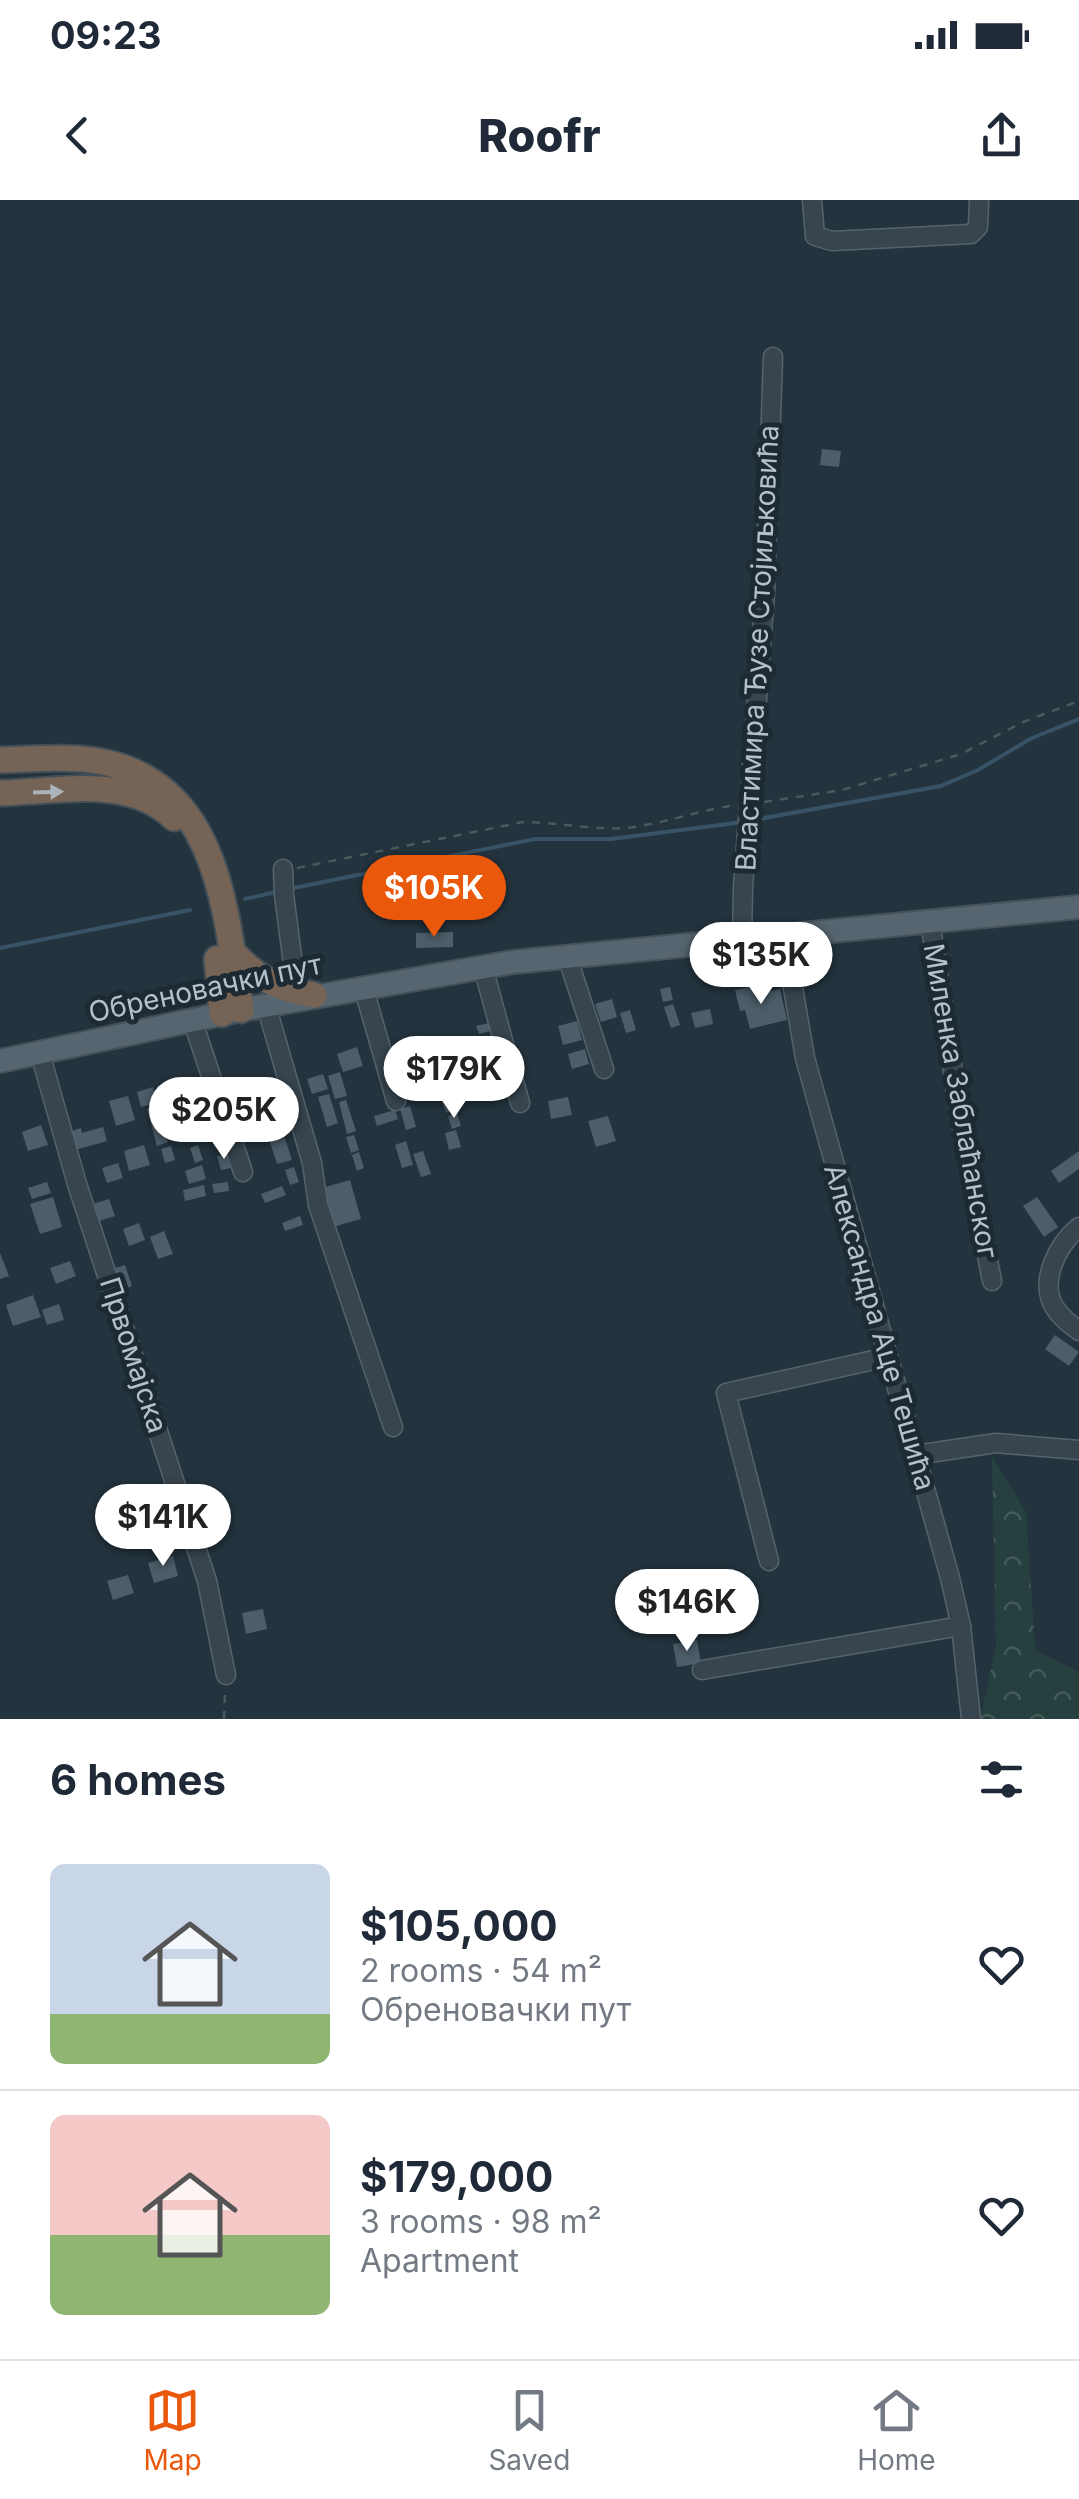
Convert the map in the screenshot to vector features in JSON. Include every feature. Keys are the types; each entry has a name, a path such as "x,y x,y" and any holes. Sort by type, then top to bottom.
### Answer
{"highway":[{"path":"0,760 106,762 142,774 170,793 197,828 206,848 243,1009"},
{"path":"0,793 135,793 152,800 181,825 195,850 216,945 243,1009"},
{"path":"231,950 250,971 304,994"}],"main road":[{"name":"Обреновачки пут","path":"0,1061 304,994 483,967 1079,907"}],"street":[{"path":"812,200 815,236 832,241 971,234 978,226 978,200"},
{"name":"Властимира Ђузе Стојиљковића","path":"742,938 765,592 773,357"},
{"path":"284,882 295,979 304,994"},
{"name":"Миленка Заблаћанског","path":"930,920 959,1112 992,1281"},
{"name":"Александра Аце Тешића","path":"784,936 805,1058 961,1626 971,1719"},
{"path":"567,956 604,1069"},
{"path":"483,967 520,1103"},
{"path":"363,986 396,1101"},
{"path":"243,1009 312,1163 318,1205 393,1427"},
{"path":"192,1020 243,1172"},
{"name":"Првомајска","path":"40,1053 77,1184 206,1582 226,1675"},
{"path":"1079,1227 1060,1247 1049,1293 1056,1310 1079,1331"},
{"path":"769,1561 726,1393 888,1357"},
{"path":"916,1455 996,1443 1079,1450"},
{"path":"702,1670 961,1626"}],"path":[{"path":"284,882 522,822 632,828 710,809 842,790 961,754 1023,722 1079,701"},
{"path":"224,1719 226,1675"}],"green space":[{"path":"992,1456 1026,1512 1035,1650 1079,1672 1079,1719 980,1719 996,1647"}],"building":[{"path":"822,449 841,451 839,467 820,465"},
{"path":"453,932 453,947 416,948 416,933"},
{"path":"752,986 754,995 780,989 787,1020 750,1029 735,990"},
{"path":"670,987 673,1000 663,1002 660,989"},
{"path":"612,999 617,1017 601,1022 595,1004"},
{"path":"673,1004 680,1025 671,1028 664,1007"},
{"path":"710,1009 713,1024 695,1028 691,1013"},
{"path":"630,1010 636,1030 626,1033 620,1013"},
{"path":"577,1021 582,1040 563,1045 558,1026"},
{"path":"493,1022 495,1030 479,1034 476,1026"},
{"path":"480,1041 485,1062 464,1066 460,1046"},
{"path":"357,1047 363,1066 343,1072 337,1054"},
{"path":"438,1047 445,1073 427,1078 419,1053"},
{"path":"585,1049 589,1064 572,1069 568,1054"},
{"path":"340,1072 347,1096 335,1099 328,1076"},
{"path":"323,1074 328,1089 312,1094 307,1079"},
{"path":"448,1077 451,1092 437,1096 432,1081"},
{"path":"153,1087 157,1103 141,1107 137,1092"},
{"path":"178,1088 181,1099 172,1101 169,1090"},
{"path":"329,1094 338,1123 327,1127 318,1097"},
{"path":"128,1096 135,1120 116,1126 109,1101"},
{"path":"568,1097 572,1115 551,1119 548,1101"},
{"path":"452,1098 456,1110 446,1113 442,1101"},
{"path":"242,1100 249,1122 238,1125 232,1103"},
{"path":"346,1100 356,1131 347,1134 339,1102"},
{"path":"158,1105 168,1142 157,1146 147,1109"},
{"path":"271,1106 274,1116 256,1121 253,1111"},
{"path":"410,1106 416,1127 406,1130 400,1109"},
{"path":"395,1110 398,1119 377,1126 374,1116"},
{"path":"457,1113 461,1126 452,1129 448,1116"},
{"path":"608,1116 616,1141 596,1147 588,1121"},
{"path":"41,1125 48,1145 28,1151 22,1132"},
{"path":"103,1127 107,1141 75,1150 69,1132"},
{"path":"456,1130 461,1147 449,1150 445,1133"},
{"path":"354,1135 359,1150 351,1153 346,1137"},
{"path":"285,1138 292,1160 277,1164 270,1142"},
{"path":"406,1141 413,1165 402,1168 395,1145"},
{"path":"144,1145 150,1165 129,1171 124,1151"},
{"path":"198,1145 203,1160 195,1163 190,1148"},
{"path":"171,1146 175,1160 165,1163 161,1149"},
{"path":"423,1151 431,1174 421,1177 413,1154"},
{"path":"1079,1151 1079,1169 1059,1183 1051,1171"},
{"path":"359,1152 364,1168 357,1171 352,1155"},
{"path":"227,1154 231,1168 221,1170 217,1156"},
{"path":"118,1163 123,1178 107,1183 102,1168"},
{"path":"202,1165 206,1179 189,1184 185,1171"},
{"path":"294,1167 299,1182 290,1185 285,1170"},
{"path":"350,1180 361,1219 329,1228 318,1189"},
{"path":"47,1182 51,1193 32,1199 28,1188"},
{"path":"228,1182 229,1191 214,1193 212,1184"},
{"path":"204,1185 206,1196 185,1201 183,1190"},
{"path":"282,1186 286,1195 265,1203 261,1194"},
{"path":"53,1197 62,1227 40,1234 30,1204"},
{"path":"1037,1197 1058,1227 1044,1237 1023,1206"},
{"path":"109,1199 115,1216 99,1221 93,1204"},
{"path":"300,1216 303,1225 285,1231 282,1223"},
{"path":"139,1223 145,1240 129,1246 123,1229"},
{"path":"164,1231 173,1254 158,1259 150,1237"},
{"path":"0,1253 9,1276 0,1279"},
{"path":"70,1261 76,1276 56,1284 50,1268"},
{"path":"125,1265 132,1286 119,1291 112,1269"},
{"path":"33,1295 41,1317 13,1326 6,1305"},
{"path":"59,1304 64,1320 47,1325 42,1310"},
{"path":"1055,1335 1079,1352 1069,1366 1045,1349"},
{"path":"173,1556 178,1576 154,1583 148,1563"},
{"path":"128,1575 134,1593 113,1600 107,1581"},
{"path":"263,1609 267,1629 246,1634 242,1613"},
{"path":"697,1640 701,1663 677,1667 673,1644"}],"waterway":[{"path":"753,820 941,786 978,770 1032,738 1079,719"},
{"path":"289,889 535,839 611,839 743,822"},
{"path":"245,899 280,891"},
{"path":"0,948 190,910"}]}
